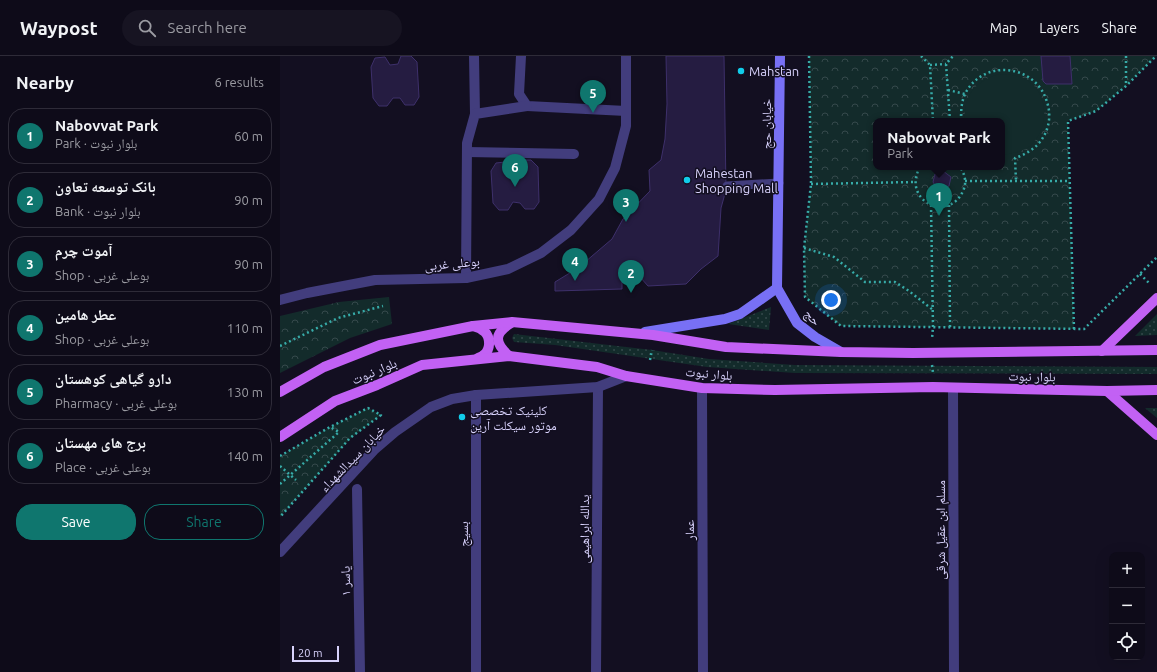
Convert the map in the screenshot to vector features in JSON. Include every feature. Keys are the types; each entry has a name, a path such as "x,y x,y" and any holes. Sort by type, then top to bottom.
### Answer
{"main road":[{"name":"خیابان حج","path":"777,288 780,56"},
{"path":"635,333 725,319 740,314 777,288"},
{"name":"حج","path":"777,288 797,323 814,337 841,352"},
{"path":"1102,351 1157,298"},
{"path":"509,356 499,345 498,338 502,328 512,322"},
{"name":"بلوار نبوت","path":"280,392 324,367 380,345 473,326 512,322 635,333 726,347 841,352 912,353 1157,350"},
{"path":"473,326 482,330 488,336 489,343 485,354 476,359"},
{"name":"بلوار نبوت","path":"280,437 335,401 377,385 422,365 509,356 597,367 626,376 702,388 775,390 933,387 1107,391 1157,390"},
{"path":"1107,391 1157,435"}],"street":[{"path":"466,278 467,143 475,114 474,56"},
{"path":"520,56 519,94 527,106"},
{"name":"بوعلی غربی","path":"280,300 307,293 375,280 466,278 508,269 541,253 571,230 599,199 615,168 626,126 626,56"},
{"path":"475,114 527,106 626,111"},
{"path":"467,152 574,154"},
{"name":"خیابان سیدالشهداء","path":"280,552 374,450 395,432 431,406 452,399 476,395 598,387 626,376"},
{"name":"یدالله ابراهیمی","path":"596,672 598,387"},
{"name":"عمار","path":"702,388 703,672"},
{"name":"مسلم ابن عقیل شرقی","path":"953,388 954,672"},
{"name":"بسیج","path":"476,395 476,672"},
{"name":"یاسر ۱","path":"357,489 360,672"}],"lane":[{"path":"727,186 779,183"}],"path":[{"path":"809,56 811,184 804,248 805,297 841,326 1084,329 1157,257"},
{"path":"921,56 930,65 933,118"},
{"path":"930,65 946,64 953,56"},
{"path":"1126,56 1126,86"},
{"path":"1074,329 1068,121 1096,111 1126,86 1156,56"},
{"path":"946,64 950,118"},
{"path":"961,118 961,107 965,94 973,83 985,74 998,70 1012,70 1026,75 1037,83 1045,95 1049,108 1049,123 1044,136 1035,147 1024,155 1015,158 1016,181"},
{"path":"948,90 965,94"},
{"path":"918,170 916,173 915,182 919,196 931,205 937,206 949,205 956,201 961,195 965,181 962,170"},
{"path":"965,181 1070,180"},
{"path":"811,184 915,182"},
{"path":"931,205 933,310 932,339"},
{"path":"949,205 950,327"},
{"path":"804,248 834,257 865,282 895,282 933,310"},
{"path":"1140,274 1149,283"},
{"path":"280,346 338,318 383,306"},
{"path":"650,360 652,350"},
{"path":"932,366 933,373"},
{"path":"280,456 330,426 368,408 381,415 350,438 280,517"},
{"path":"280,484 339,432 330,426"},
{"path":"280,466 291,474 296,480"}],"green space":[{"path":"809,56 1156,56 1126,86 1096,111 1068,121 1074,329 841,326 805,297 804,248 811,184"},
{"path":"999,74 1023,78 1032,84 1038,91 1042,100 1044,120 1041,129 1037,138 1030,146 1021,151 1005,155 1005,118 965,118 966,104 972,91 990,77"},
{"path":"389,297 392,324 350,338 280,373 280,316 339,302"},
{"path":"771,307 769,330 728,324"},
{"path":"1157,314 1157,335 1135,336"},
{"path":"514,334 652,350 709,359 795,365 1157,367 1157,374 795,373 707,367 555,345 514,342 512,338"},
{"path":"368,408 381,415 350,439 280,517 280,456 330,427"},
{"path":"1145,408 1157,408 1157,418"}],"building":[{"path":"401,56 411,56 417,62 419,97 414,105 405,105 400,98 393,98 387,106 379,106 373,98 371,67 375,58 385,57 390,65 398,64"},
{"name":"Mahestan Shopping Mall","path":"666,56 724,56 726,190 721,208 718,256 701,269 686,284 648,286 640,277 622,278 622,289 555,291 555,282 578,268 612,239 623,219 650,191 649,170 661,160 665,139 667,104"},
{"path":"1041,56 1070,56 1072,84 1046,84 1043,81"},
{"path":"521,160 531,160 538,167 539,202 534,209 525,209 520,203 513,202 508,210 499,210 493,203 491,171 496,163 505,162 510,169 518,169"},
{"path":"943,171 951,177 949,186 941,189 936,187 933,182 935,174"}],"place":[{"name":"Mahstan","path":"741,71"},
{"name":"دارو گیاهی کوهستان","path":"593,113"},
{"name":"Mahestan Shopping Mall","path":"687,180"},
{"name":"برج های مهستان","path":"515,187"},
{"name":"Nabovvat Park","path":"939,216"},
{"name":"آموت چرم","path":"626,222"},
{"name":"عطر هامین","path":"575,281"},
{"name":"بانک توسعه تعاون","path":"631,293"},
{"name":"کلینیک تخصصی موتور سیکلت آرین","path":"462,417"}]}
